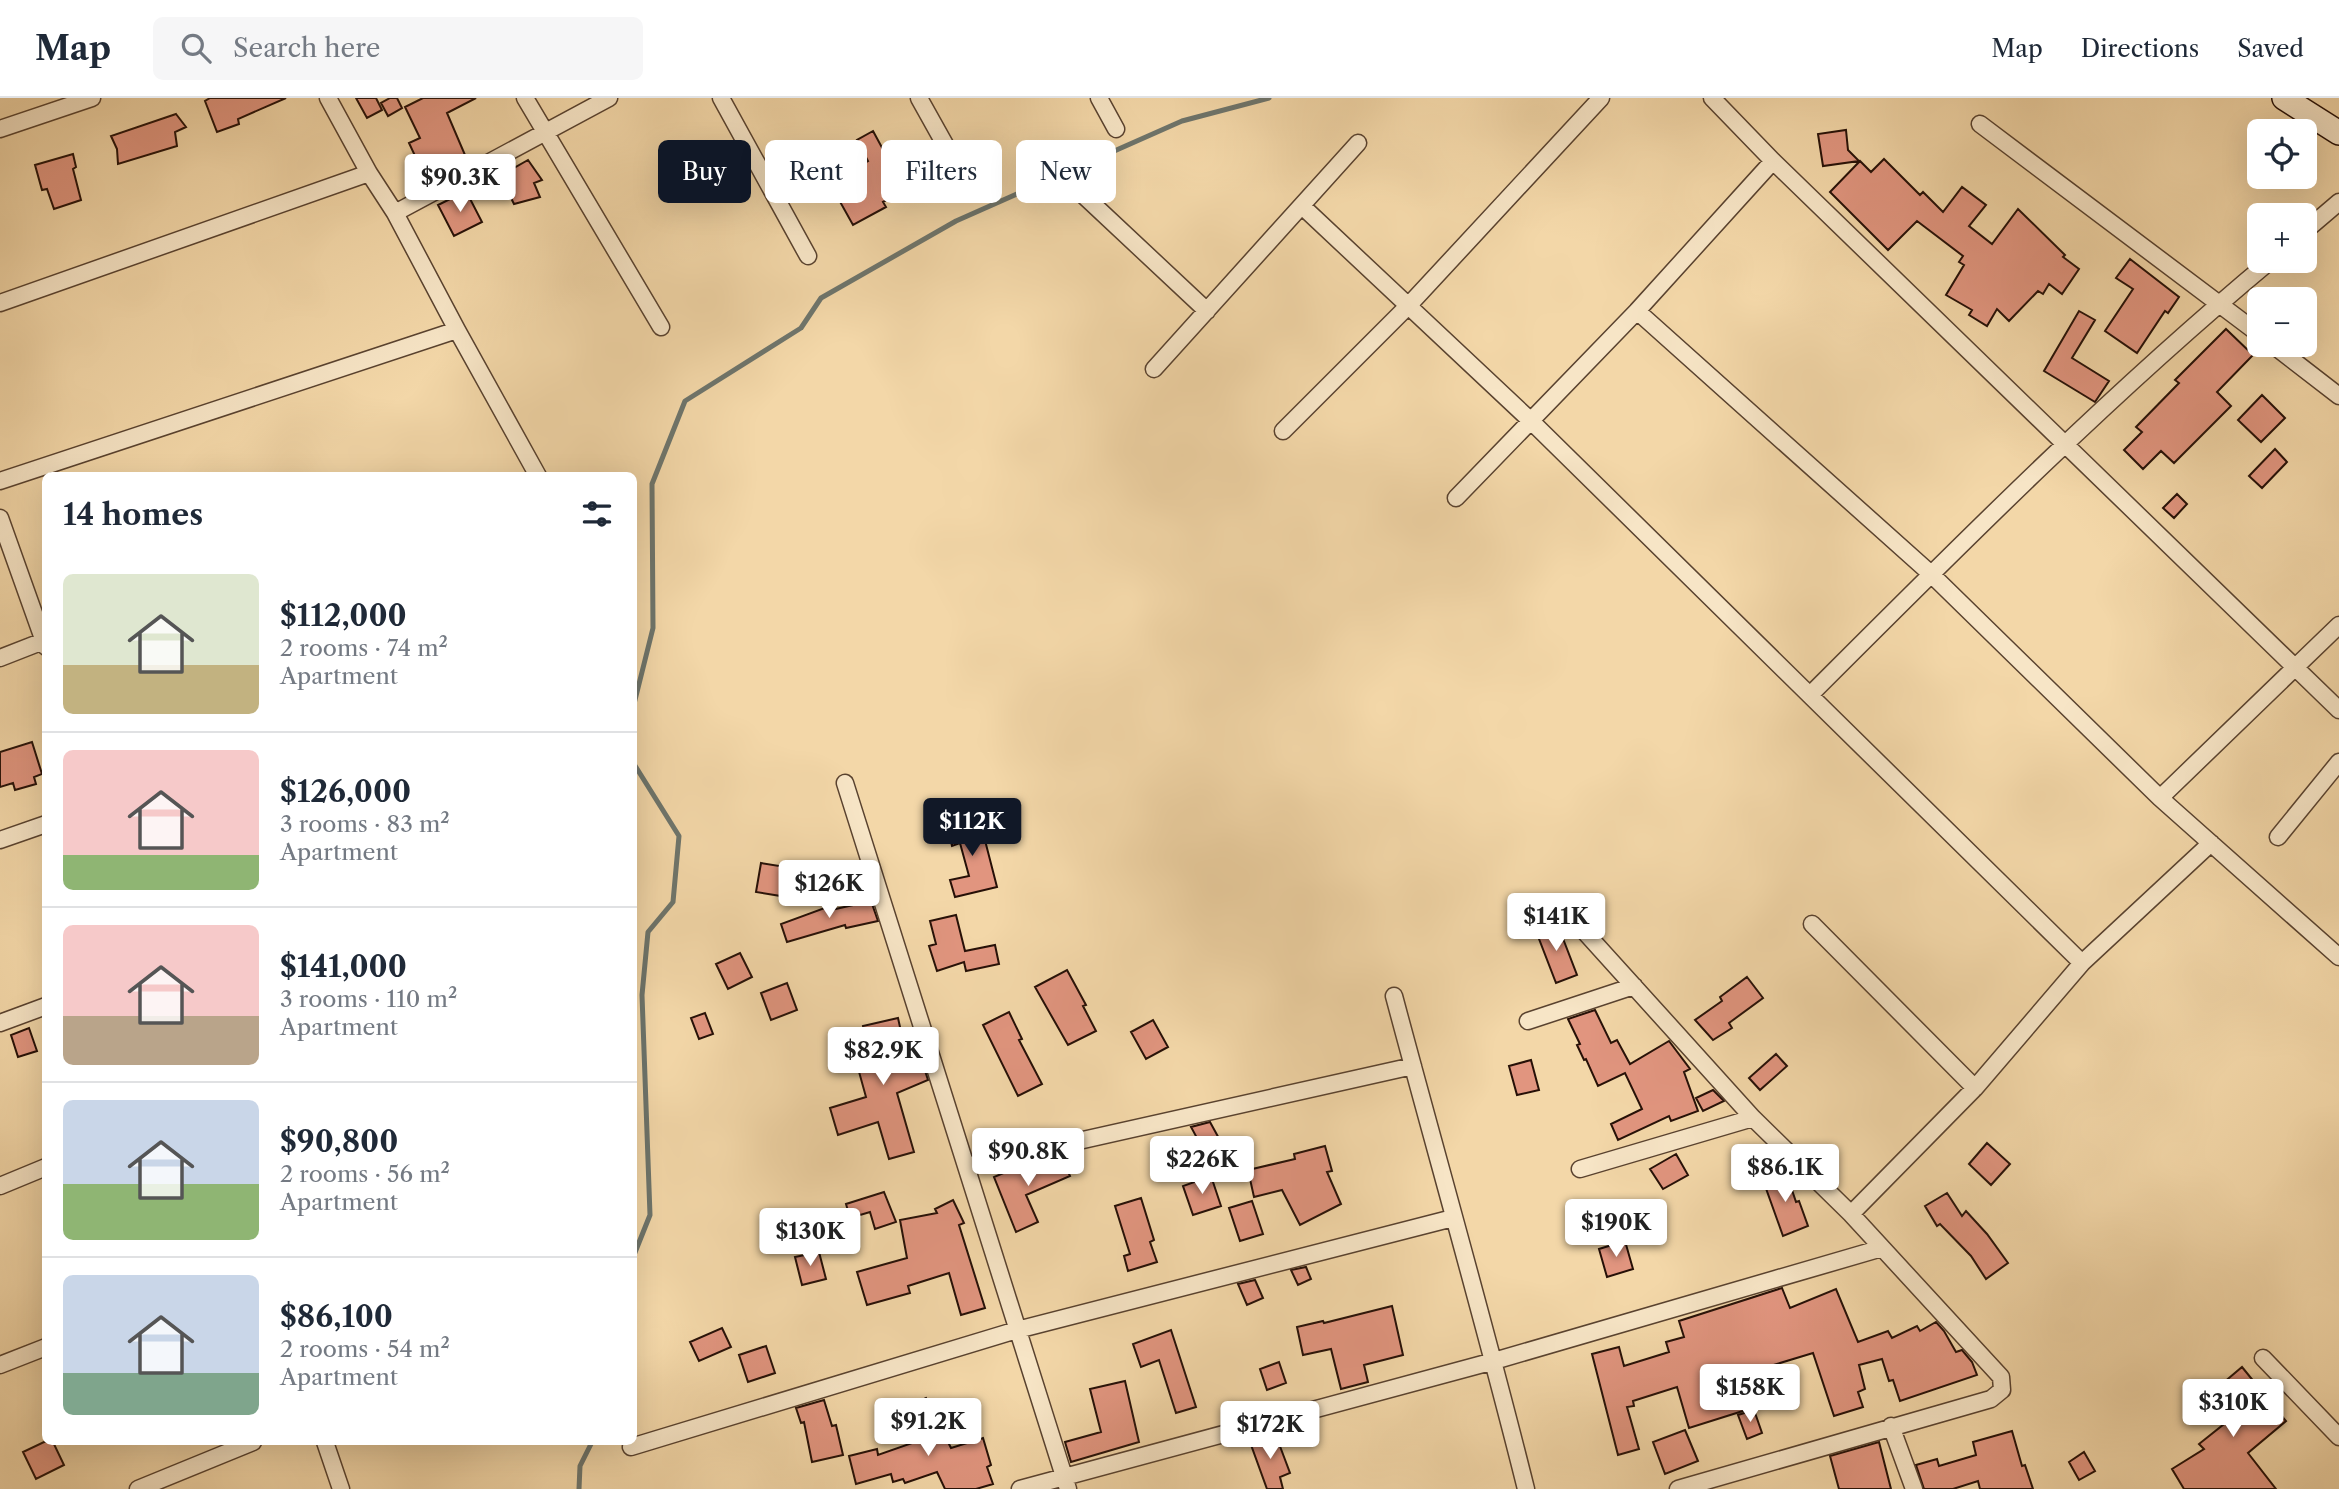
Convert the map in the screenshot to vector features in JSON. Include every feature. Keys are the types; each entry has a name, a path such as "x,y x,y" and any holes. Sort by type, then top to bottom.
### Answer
{"main road":[{"path":"2284,98 2339,133"}],"street":[{"path":"0,129 92,98"},
{"path":"328,98 369,173 395,213 533,472"},
{"path":"525,98 661,327"},
{"path":"395,213 609,98"},
{"path":"721,98 808,256"},
{"path":"919,98 942,140"},
{"path":"1099,98 1116,129"},
{"path":"1283,430 1409,305 1601,98"},
{"path":"1712,98 1773,161 2339,710"},
{"path":"1980,124 2247,325"},
{"path":"1154,369 1358,144"},
{"path":"1457,498 1637,310 1773,161"},
{"path":"0,303 369,173"},
{"path":"2317,221 2339,202"},
{"path":"1092,203 1207,312"},
{"path":"1301,206 1531,421 2082,963"},
{"path":"1810,695 2065,443 2255,273"},
{"path":"1637,310 1931,574 2160,797 2339,957"},
{"path":"0,481 457,330"},
{"path":"2289,357 2339,396"},
{"path":"0,518 42,635"},
{"path":"2160,797 2339,625"},
{"path":"0,658 42,644"},
{"path":"2278,837 2339,762"},
{"path":"845,783 1066,1483"},
{"path":"0,840 42,825"},
{"path":"1851,1214 1975,1088 2082,963 2211,843"},
{"path":"1812,924 1975,1088"},
{"path":"1583,930 1753,1118 1851,1214 2001,1377 2002,1390 1991,1399 1678,1489"},
{"path":"1528,1021 1634,986"},
{"path":"1394,996 1494,1361 1526,1489"},
{"path":"0,1023 42,1007"},
{"path":"967,1166 1413,1066"},
{"path":"1580,1169 1753,1118"},
{"path":"0,1186 42,1169"},
{"path":"631,1447 1017,1330 1453,1218"},
{"path":"1020,1489 1066,1483 1882,1248"},
{"path":"0,1365 42,1349"},
{"path":"2263,1358 2339,1437"},
{"path":"1891,1426 1914,1489"},
{"path":"138,1489 246,1445"},
{"path":"326,1445 341,1489"}],"building":[{"path":"210,98 286,98 238,119 239,124 217,132 205,101"},
{"path":"356,98 376,98 382,110 367,118"},
{"path":"397,98 402,108 388,116 381,103"},
{"path":"423,98 476,98 447,113 465,155 423,173 409,143 420,138 405,107"},
{"path":"176,114 186,127 175,132 177,146 118,164 117,149 111,136"},
{"path":"1846,130 1848,150 1859,161 1823,166 1818,134"},
{"path":"873,131 881,146 881,203 886,207 853,225 841,203 867,203 867,140 857,140"},
{"path":"73,154 76,167 73,169 81,200 54,209 47,189 42,190 35,165"},
{"path":"1884,159 1920,195 1923,192 1943,212 1962,187 1986,205 1969,226 1992,244 2018,209 2065,255 2063,257 2079,269 2062,294 2049,284 2043,294 2038,291 2009,321 1997,309 1987,326 1969,315 1972,310 1946,295 1964,265 1959,262 1963,256 1917,221 1888,250 1830,192 1860,161 1871,172"},
{"path":"528,160 542,180 534,183 540,197 514,204 500,176"},
{"path":"466,191 482,222 454,236 438,205"},
{"path":"2130,259 2179,297 2168,313 2165,311 2137,353 2105,331 2133,289 2116,278"},
{"path":"2079,311 2095,320 2072,358 2109,381 2095,402 2044,371"},
{"path":"2226,329 2247,349 2247,357 2251,357 2217,392 2231,406 2174,463 2161,451 2143,469 2124,450 2142,432 2136,427 2179,383 2175,380"},
{"path":"2262,395 2285,418 2261,442 2238,420"},
{"path":"2275,449 2287,462 2262,488 2249,476"},
{"path":"2177,494 2187,504 2174,518 2163,508"},
{"path":"32,742 42,774 34,777 36,784 15,790 13,783 0,787 0,752"},
{"path":"979,817 997,887 955,897 950,880 969,876 960,843 952,846 947,825"},
{"path":"761,863 792,868 787,897 756,892"},
{"path":"871,901 878,921 846,928 845,925 787,942 781,924 830,906 831,910"},
{"path":"956,915 965,951 995,945 999,964 966,971 964,962 937,971 929,946 936,944 930,921"},
{"path":"1557,923 1577,975 1556,983 1536,931"},
{"path":"740,953 752,977 728,989 716,964"},
{"path":"1067,970 1086,1005 1083,1006 1096,1031 1068,1045 1035,987"},
{"path":"1747,977 1763,998 1729,1023 1732,1028 1713,1040 1695,1020 1722,1001 1720,997"},
{"path":"787,983 797,1010 771,1020 761,993"},
{"path":"1595,1010 1611,1043 1617,1040 1630,1064 1669,1041 1690,1069 1684,1072 1698,1111 1671,1121 1669,1116 1618,1140 1611,1124 1642,1109 1625,1073 1598,1086 1586,1059 1584,1060 1568,1019"},
{"path":"1009,1012 1022,1039 1019,1040 1042,1084 1018,1096 983,1025"},
{"path":"705,1013 713,1034 699,1039 691,1018"},
{"path":"898,1018 906,1054 918,1049 928,1080 897,1093 914,1152 889,1159 878,1122 838,1135 830,1108 866,1097 853,1050 867,1046 863,1026"},
{"path":"1153,1020 1168,1047 1146,1059 1131,1032"},
{"path":"29,1028 37,1051 18,1057 11,1035"},
{"path":"1776,1054 1787,1066 1760,1090 1749,1078"},
{"path":"1531,1060 1539,1090 1517,1095 1509,1066"},
{"path":"1713,1090 1724,1101 1703,1111 1696,1098"},
{"path":"1210,1122 1227,1153 1210,1162 1191,1127"},
{"path":"1987,1143 2010,1164 1991,1185 1969,1164"},
{"path":"1325,1146 1332,1171 1327,1172 1341,1204 1300,1225 1282,1190 1254,1197 1248,1170 1295,1159 1294,1154"},
{"path":"1676,1154 1688,1175 1663,1189 1650,1169"},
{"path":"1061,1156 1070,1176 1026,1195 1038,1222 1016,1232 994,1177 1025,1164"},
{"path":"1786,1172 1808,1226 1783,1236 1763,1180"},
{"path":"1211,1176 1221,1206 1193,1215 1183,1186"},
{"path":"884,1192 896,1222 875,1229 870,1212 850,1218 846,1204"},
{"path":"1947,1193 1962,1216 1966,1211 2008,1263 1986,1279 1971,1256 1940,1224 1937,1226 1925,1206"},
{"path":"1141,1198 1154,1240 1150,1242 1157,1262 1128,1271 1124,1256 1130,1254 1115,1206"},
{"path":"953,1200 964,1223 959,1225 985,1308 961,1315 949,1273 908,1286 910,1293 867,1305 857,1272 907,1258 900,1220 937,1213 935,1209"},
{"path":"1252,1201 1263,1234 1240,1241 1229,1208"},
{"path":"1625,1241 1633,1269 1607,1277 1599,1249"},
{"path":"819,1252 826,1279 802,1285 795,1257"},
{"path":"1306,1267 1311,1279 1298,1285 1291,1270"},
{"path":"1255,1280 1263,1298 1247,1305 1238,1284"},
{"path":"1782,1288 1790,1308 1836,1289 1858,1342 1888,1331 1892,1338 1917,1326 1920,1331 1936,1322 1956,1352 1962,1350 1972,1362 1977,1375 1900,1401 1893,1380 1889,1381 1882,1359 1859,1365 1865,1389 1858,1392 1863,1407 1834,1416 1813,1353 1737,1376 1746,1410 1689,1428 1677,1387 1633,1401 1634,1406 1627,1407 1639,1449 1618,1455 1592,1354 1619,1347 1624,1366 1669,1352 1666,1342 1684,1337 1679,1321"},
{"path":"1392,1306 1403,1355 1364,1365 1368,1382 1341,1389 1331,1349 1303,1355 1297,1327"},
{"path":"722,1328 731,1347 699,1361 690,1342"},
{"path":"1171,1330 1196,1407 1176,1413 1159,1360 1141,1367 1133,1344"},
{"path":"766,1346 775,1373 748,1382 739,1355"},
{"path":"1279,1362 1286,1383 1267,1390 1260,1369"},
{"path":"2242,1367 2286,1421 2248,1453 2276,1489 2184,1489 2172,1469 2204,1449 2199,1444 2224,1424 2203,1400"},
{"path":"1125,1381 1139,1442 1071,1462 1065,1442 1101,1432 1090,1389"},
{"path":"926,1398 951,1448 983,1438 991,1465 987,1467 993,1484 976,1489 945,1489 937,1472 905,1483 903,1479 893,1482 891,1474 856,1484 849,1456 877,1449 878,1455 918,1441 916,1437 921,1434 908,1406"},
{"path":"824,1400 832,1426 836,1425 843,1455 812,1462 804,1422 801,1423 796,1408"},
{"path":"1754,1410 1762,1433 1747,1439 1738,1415"},
{"path":"1685,1430 1698,1461 1665,1474 1653,1442"},
{"path":"2012,1431 2022,1466 2025,1465 2033,1489 1980,1489 1978,1481 1953,1489 1924,1489 1916,1465 1937,1459 1939,1466 1976,1455 1973,1442"},
{"path":"1275,1433 1290,1473 1280,1477 1283,1489 1267,1489 1250,1442"},
{"path":"1879,1442 1891,1489 1839,1489 1830,1456"},
{"path":"42,1443 54,1445 64,1465 36,1479 23,1452"},
{"path":"2084,1452 2095,1471 2079,1480 2069,1462"}],"waterway":[{"path":"637,692 653,628 652,484 685,401 801,328 821,298 956,221 1182,121 1269,98"},
{"path":"637,769 679,836 673,902 648,932 642,995 650,1215 637,1248"},
{"path":"579,1489 580,1466 590,1445"}]}
